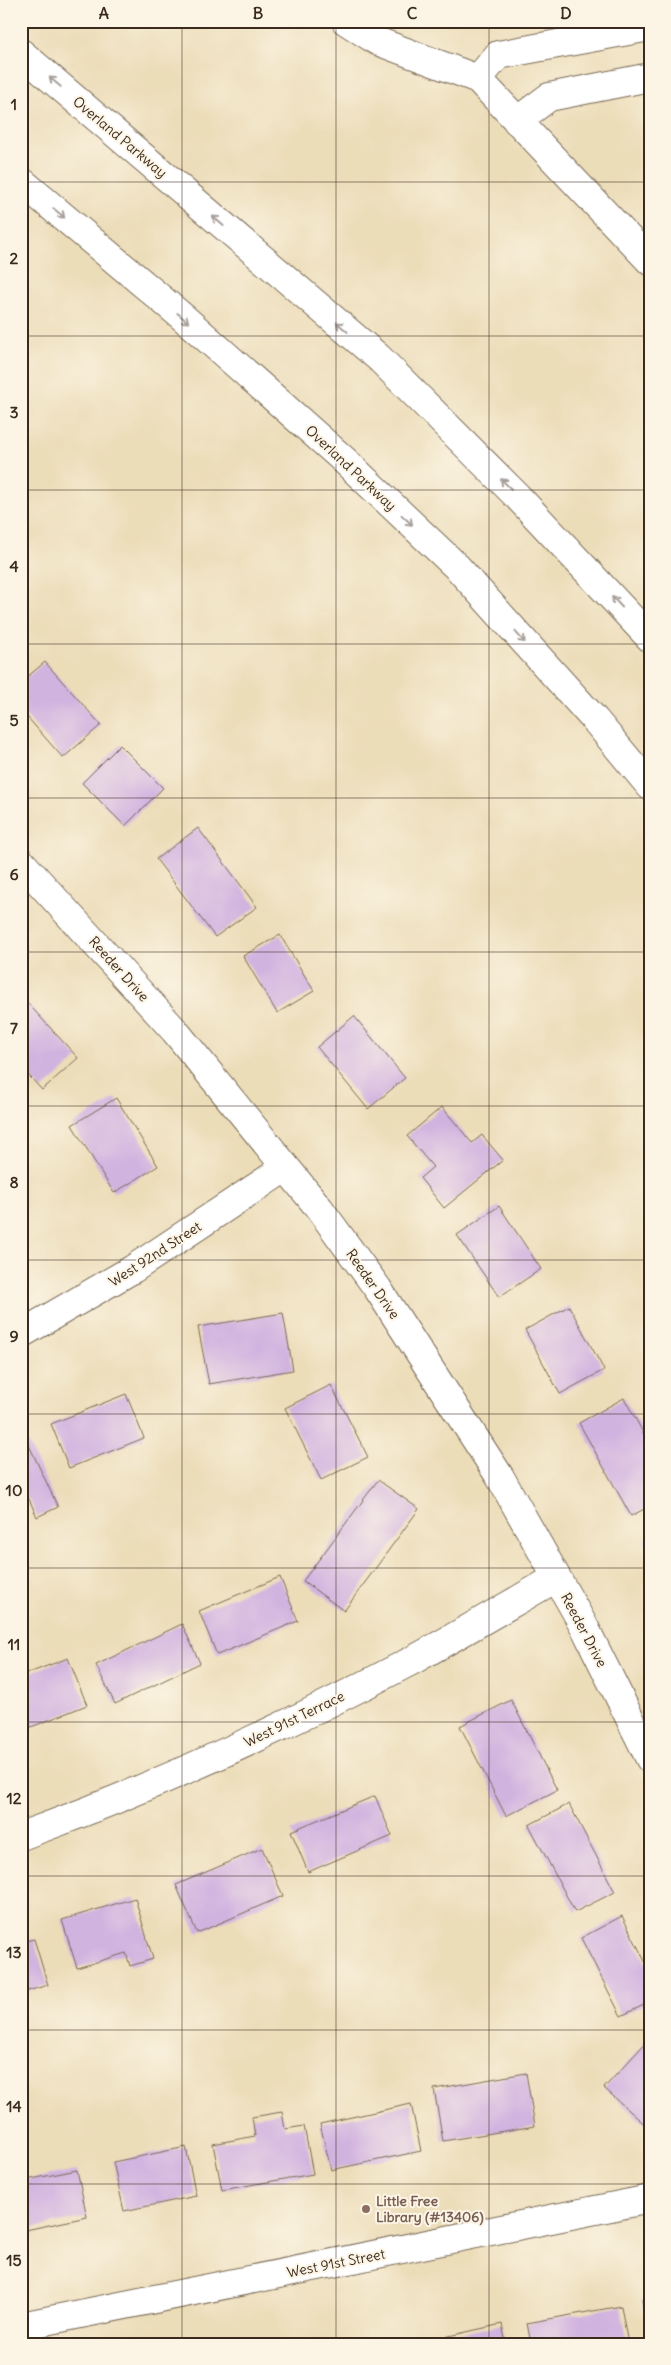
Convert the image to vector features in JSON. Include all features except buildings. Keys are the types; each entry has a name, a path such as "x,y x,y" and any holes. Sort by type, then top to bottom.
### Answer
{"main road":[{"path":"346,21 377,41 478,79 650,261"},
{"path":"478,79 498,54 650,27"},
{"name":"Overland Parkway","path":"21,53 379,358 517,496 650,638"},
{"path":"517,121 549,98 650,77"},
{"name":"Overland Parkway","path":"21,181 185,319 344,460 458,568 595,720 650,786"},
{"name":"Reeder Drive","path":"21,862 175,1031 247,1117 285,1168 319,1208 378,1289 500,1477 584,1626 650,1759"},
{"name":"West 92nd Street","path":"21,1334 133,1269 285,1168"},
{"name":"West 91st Terrace","path":"21,1836 99,1808 280,1727 416,1658 556,1578"},
{"name":"West 91st Street","path":"21,2326 650,2199"}],"place":[{"name":"Little Free Library (#13406)","path":"366,2209"}]}
